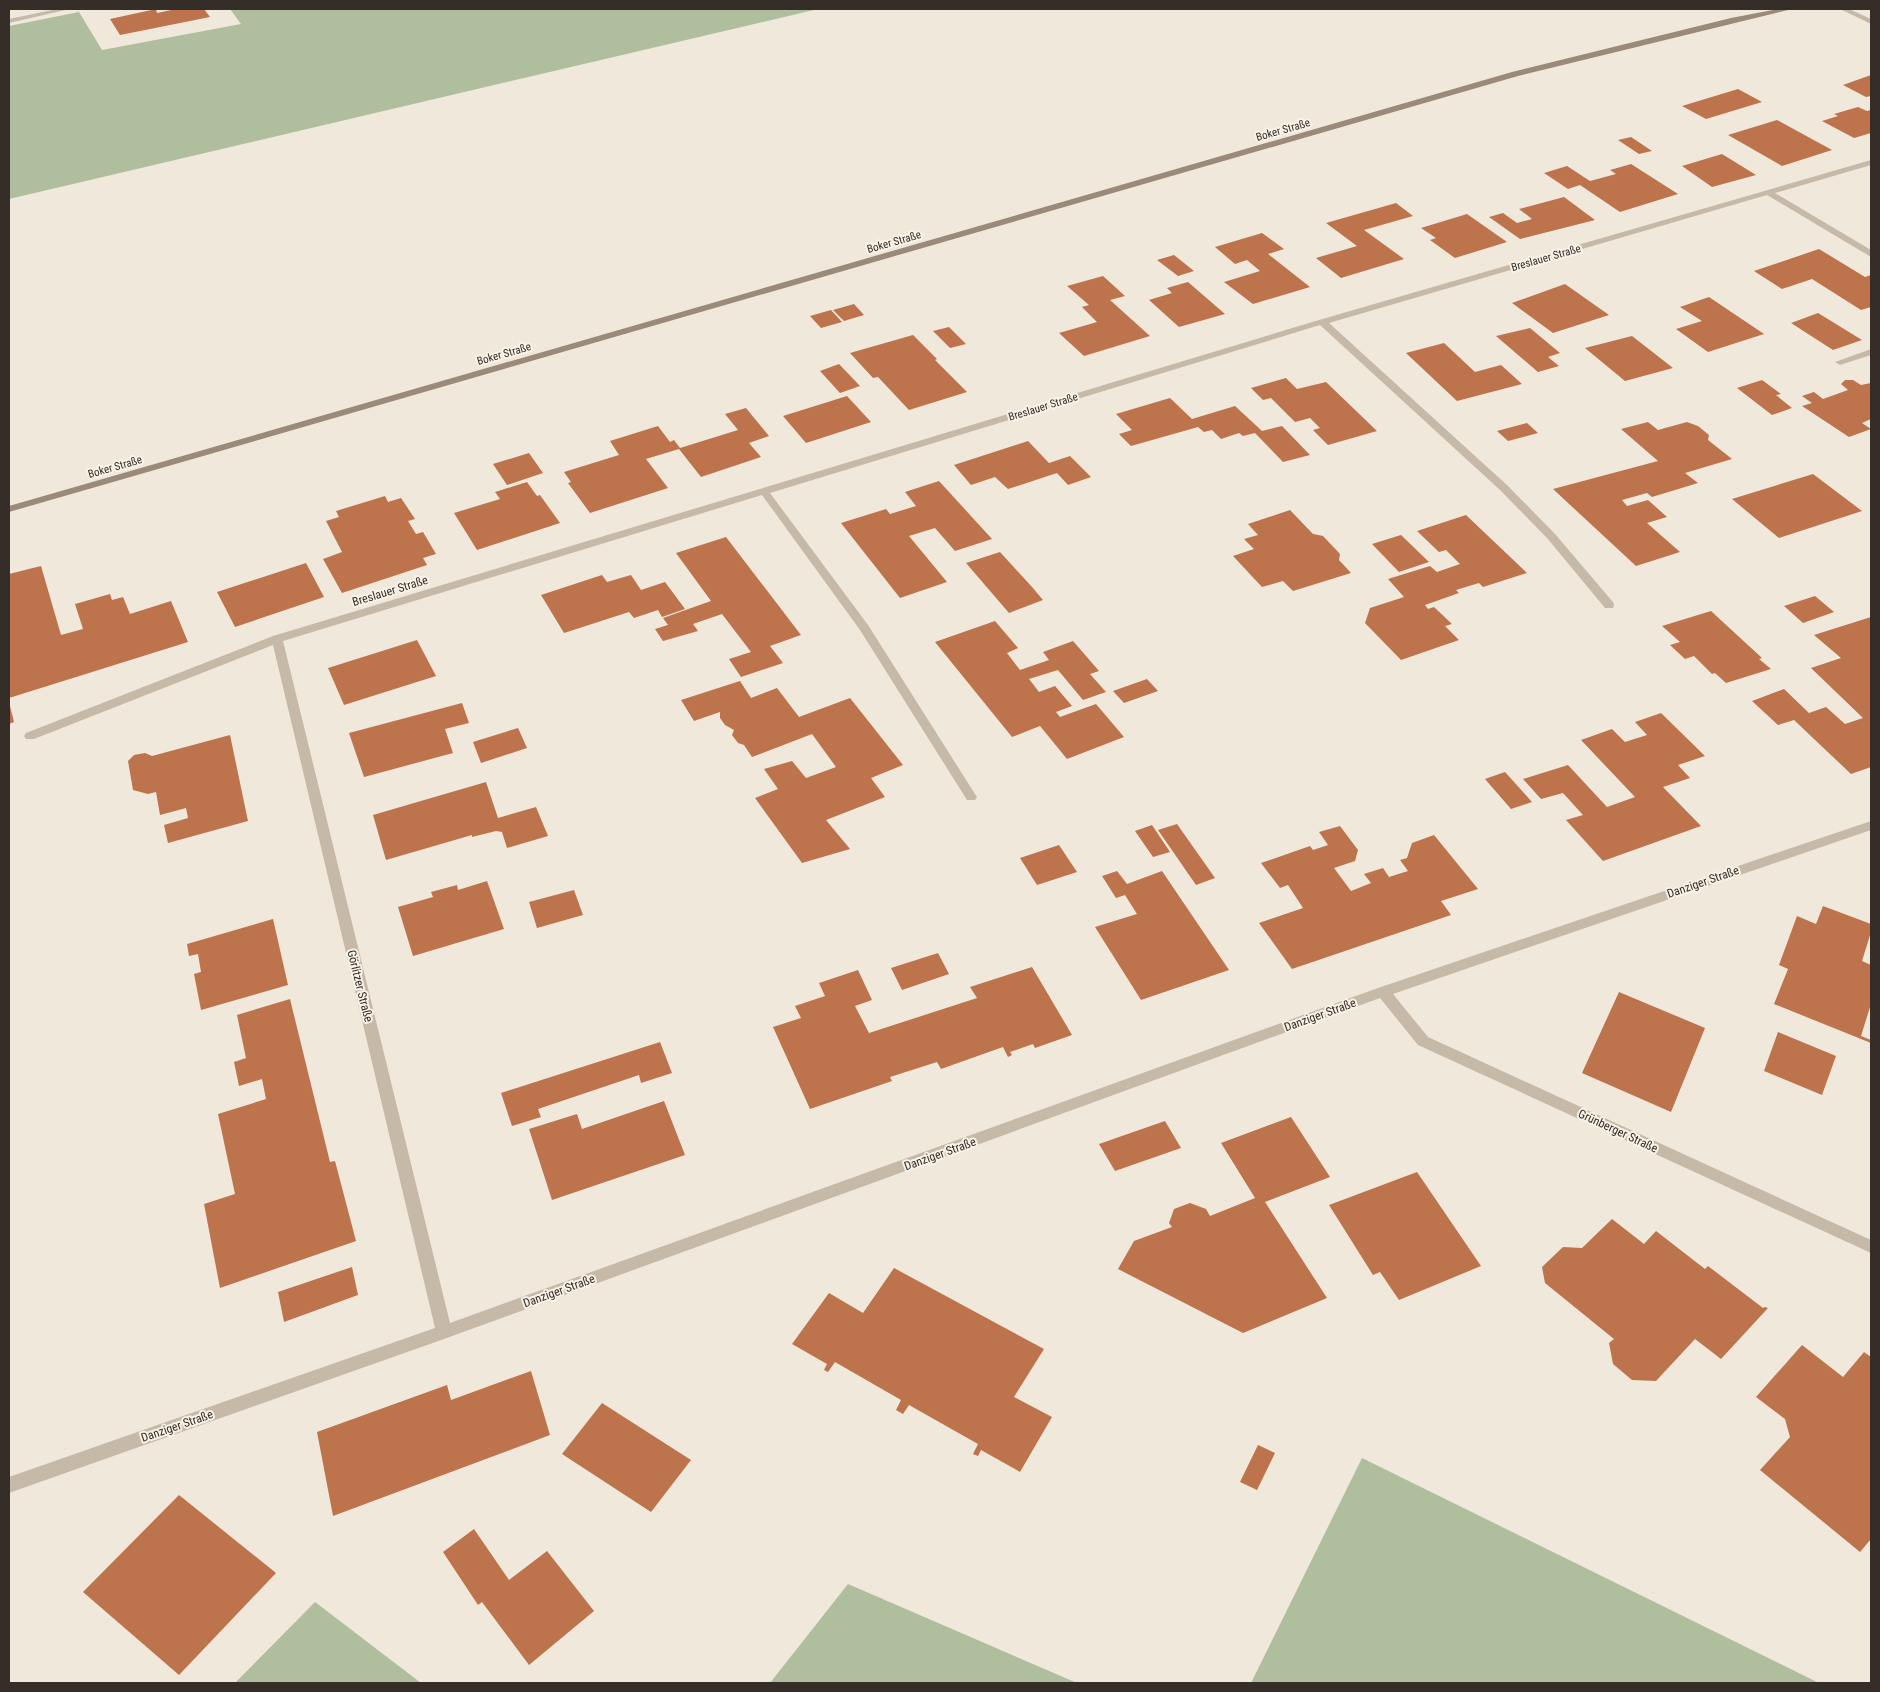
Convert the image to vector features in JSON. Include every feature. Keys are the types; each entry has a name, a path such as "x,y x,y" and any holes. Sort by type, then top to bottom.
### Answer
{"main road":[{"name":"Boker Straße","path":"9,509 1515,74 1731,20 1788,9"}],"street":[{"path":"9,20 66,9"},
{"path":"1844,9 1871,22"},
{"name":"Breslauer Straße","path":"30,736 277,639 1322,322 1871,162"},
{"path":"1769,193 1871,254"},
{"path":"1322,322 1504,488 1551,536 1609,605"},
{"path":"1840,362 1871,352"},
{"path":"764,491 864,628 971,796"},
{"name":"Görlitzer Straße","path":"277,639 444,1332"},
{"name":"Danziger Straße","path":"9,1485 444,1332 1383,992 1871,825"},
{"name":"Grünberger Straße","path":"1383,992 1423,1041 1871,1247"}],"green space":[{"path":"230,9 818,9 9,199 9,26 79,12 102,50 241,24"},
{"path":"1362,1458 1819,1683 1251,1683"},
{"path":"848,1584 1077,1683 770,1683"},
{"path":"315,1602 421,1683 235,1683"}],"building":[{"path":"156,9 157,13 176,9 204,9 210,17 120,35 110,19"},
{"path":"1871,75 1871,96 1866,97 1843,85"},
{"path":"1738,89 1762,102 1706,119 1682,106"},
{"path":"1858,107 1867,111 1871,110 1871,133 1854,138 1822,121 1838,116 1834,114"},
{"path":"1777,120 1832,150 1782,166 1728,135"},
{"path":"1631,137 1652,151 1639,154 1618,140"},
{"path":"1722,154 1756,175 1712,187 1682,166"},
{"path":"1631,164 1678,194 1620,212 1580,185 1568,189 1544,173 1567,166 1590,181 1616,174 1610,170"},
{"path":"1564,197 1595,220 1520,239 1489,217 1503,213 1517,223 1532,219 1519,209"},
{"path":"1396,203 1413,216 1364,230 1404,259 1341,278 1316,258 1357,246 1326,223"},
{"path":"1467,214 1507,242 1455,258 1430,240 1436,238 1421,228"},
{"path":"1262,233 1284,249 1268,254 1310,287 1253,304 1224,282 1260,271 1247,260 1235,264 1215,247"},
{"path":"1819,249 1865,277 1871,275 1871,307 1861,310 1812,279 1782,289 1754,271"},
{"path":"1174,255 1194,271 1178,276 1157,260"},
{"path":"1103,276 1125,296 1110,300 1150,336 1084,356 1059,333 1097,322 1082,307 1089,305 1067,286"},
{"path":"1188,282 1225,314 1179,327 1149,300 1172,293 1167,288"},
{"path":"1565,284 1609,315 1553,333 1512,303"},
{"path":"1709,297 1764,334 1708,352 1676,329 1702,321 1680,307"},
{"path":"854,304 864,315 844,321 833,310"},
{"path":"831,310 842,322 821,328 810,316"},
{"path":"1818,313 1862,340 1833,350 1791,323"},
{"path":"949,327 966,344 950,348 933,331"},
{"path":"1530,328 1560,353 1548,357 1559,366 1538,372 1496,336"},
{"path":"913,335 967,392 909,410 878,377 873,378 850,353"},
{"path":"1632,336 1673,368 1625,381 1585,348"},
{"path":"1444,343 1475,372 1501,365 1522,384 1457,401 1406,353"},
{"path":"839,364 860,386 840,393 820,371"},
{"path":"1286,378 1297,389 1326,382 1377,431 1328,445 1313,430 1320,428 1310,418 1295,422 1271,398 1263,400 1251,388"},
{"path":"1762,380 1781,394 1776,395 1792,408 1772,415 1737,388"},
{"path":"1845,380 1853,380 1861,385 1871,383 1871,419 1862,423 1871,429 1849,437 1802,406 1812,403 1802,396 1814,392 1823,399 1848,390 1841,384"},
{"path":"847,396 871,422 806,443 783,416"},
{"path":"1170,398 1192,419 1235,406 1262,431 1282,426 1310,455 1283,462 1255,433 1243,436 1239,433 1221,439 1212,430 1204,432 1198,427 1131,446 1119,434 1132,430 1116,414"},
{"path":"746,408 769,436 749,443 761,457 701,477 679,449 646,459 668,488 590,513 568,483 571,482 564,472 619,455 610,441 658,426 670,442 674,440 680,448 738,430 725,414"},
{"path":"1648,422 1658,430 1687,422 1698,426 1709,435 1708,440 1732,459 1685,473 1698,483 1652,497 1647,493 1622,500 1627,506 1648,500 1667,517 1647,523 1680,552 1636,566 1553,489 1658,461 1621,429"},
{"path":"1527,423 1538,433 1508,441 1497,431"},
{"path":"1028,441 1049,463 1070,456 1091,477 1068,485 1057,473 1008,489 995,477 971,485 954,465"},
{"path":"529,453 543,473 507,485 493,464"},
{"path":"1813,474 1862,511 1779,538 1732,499"},
{"path":"939,481 992,539 955,551 935,528 909,536 947,582 900,598 841,523 886,509 890,514 916,506 905,492"},
{"path":"527,482 537,496 540,495 560,523 477,550 454,513 500,499 495,492"},
{"path":"385,496 388,502 401,498 415,519 408,521 416,534 423,532 436,554 423,558 427,565 342,593 323,559 342,552 326,521 339,517 336,511"},
{"path":"1290,510 1313,534 1323,536 1340,554 1339,560 1351,573 1293,591 1283,581 1262,587 1233,556 1254,549 1244,539 1258,535 1248,524"},
{"path":"1466,515 1527,573 1483,587 1479,583 1456,590 1459,593 1425,605 1428,609 1434,607 1452,624 1445,626 1459,640 1401,660 1365,623 1370,608 1404,597 1388,579 1430,566 1437,572 1460,564 1446,550 1439,552 1417,531"},
{"path":"1401,535 1429,562 1399,572 1372,544"},
{"path":"726,537 801,635 770,646 783,663 741,677 729,659 751,652 722,614 693,624 698,631 663,641 655,629 668,625 663,618 711,601 676,553"},
{"path":"1000,552 1043,600 1009,613 966,563"},
{"path":"306,563 324,597 235,627 217,592"},
{"path":"41,566 61,635 83,629 75,604 110,594 112,600 123,597 130,614 171,601 188,642 9,698 9,574"},
{"path":"602,575 607,582 631,575 641,590 665,582 685,609 662,617 658,610 634,618 629,612 564,633 541,595"},
{"path":"1815,596 1834,612 1803,623 1784,606"},
{"path":"1711,611 1762,658 1759,659 1771,669 1726,683 1715,673 1712,674 1694,656 1685,659 1670,645 1680,642 1662,626"},
{"path":"1871,617 1871,767 1851,774 1794,720 1778,725 1752,701 1784,689 1809,713 1826,707 1845,724 1863,718 1811,668 1841,658 1814,635"},
{"path":"995,621 1018,648 1007,653 1020,670 1049,660 1043,652 1073,641 1099,671 1090,674 1106,692 1083,700 1058,670 1029,679 1039,692 1055,686 1072,706 1056,712 1060,717 1096,704 1124,737 1067,759 1040,726 1012,737 935,642"},
{"path":"417,640 436,676 344,705 328,668"},
{"path":"1147,679 1158,691 1124,703 1113,691"},
{"path":"740,681 751,698 777,688 799,717 850,698 903,765 871,778 885,797 826,820 850,849 802,863 755,798 778,789 764,769 792,761 806,778 836,767 812,734 752,757 744,745 738,743 732,735 734,730 725,725 720,718 720,712 694,721 681,700"},
{"path":"9,702 14,722 9,724"},
{"path":"462,703 469,723 445,729 453,753 364,777 349,733"},
{"path":"1661,713 1705,756 1678,765 1690,778 1663,787 1701,826 1603,861 1566,820 1583,815 1563,793 1541,799 1523,779 1568,765 1607,807 1635,797 1581,740 1612,729 1625,742 1647,735 1635,722"},
{"path":"518,728 527,748 481,763 473,742"},
{"path":"230,735 248,821 168,843 164,825 188,818 186,808 160,815 156,792 148,794 133,790 128,761 134,755 145,753 152,756"},
{"path":"1505,772 1532,802 1511,809 1485,779"},
{"path":"486,782 498,818 536,807 548,836 507,848 502,832 496,831 472,837 472,835 386,860 373,815"},
{"path":"1177,824 1215,878 1196,885 1158,830"},
{"path":"1152,825 1170,852 1153,857 1135,831"},
{"path":"1340,826 1358,850 1355,861 1334,868 1351,891 1371,883 1364,874 1383,868 1389,877 1408,871 1400,860 1407,858 1412,843 1434,835 1478,889 1441,901 1451,915 1292,969 1259,923 1303,908 1288,885 1280,888 1261,863 1310,846 1313,850 1328,845 1319,832"},
{"path":"1059,845 1077,872 1037,885 1020,858"},
{"path":"1117,871 1127,884 1162,871 1229,970 1141,1000 1095,927 1137,914 1125,895 1116,898 1102,876"},
{"path":"487,881 504,929 413,956 398,907 433,897 431,892 457,885 458,890"},
{"path":"574,890 583,915 537,928 529,902"},
{"path":"1823,906 1871,924 1871,932 1862,961 1871,965 1871,1007 1861,1036 1871,1040 1871,1043 1774,1004 1788,969 1779,965 1797,916 1816,924"},
{"path":"273,919 288,985 201,1010 194,974 201,972 198,954 189,956 187,944"},
{"path":"938,953 949,974 902,990 891,968"},
{"path":"1032,967 1072,1035 1035,1048 1033,1044 1010,1052 1012,1055 1008,1057 1003,1047 941,1069 937,1062 890,1077 892,1081 810,1109 773,1027 801,1018 795,1006 825,996 819,983 858,970 872,1000 855,1006 869,1033 977,998 970,987"},
{"path":"1619,992 1705,1028 1671,1112 1582,1073"},
{"path":"290,999 330,1162 335,1161 356,1241 220,1288 204,1204 235,1194 218,1114 266,1099 262,1079 239,1086 234,1062 246,1058 237,1015"},
{"path":"1778,1032 1836,1056 1822,1095 1764,1071"},
{"path":"660,1042 672,1073 641,1083 639,1075 538,1109 541,1117 512,1126 501,1093"},
{"path":"664,1101 685,1155 552,1200 529,1129 577,1114 582,1129"},
{"path":"1291,1117 1330,1177 1265,1202 1327,1298 1243,1333 1118,1269 1134,1241 1172,1227 1169,1223 1174,1209 1190,1203 1206,1209 1210,1216 1255,1198 1221,1143"},
{"path":"1165,1121 1181,1148 1115,1171 1099,1144"},
{"path":"1417,1172 1481,1266 1399,1300 1380,1272 1373,1275 1329,1205"},
{"path":"1612,1219 1644,1244 1656,1231 1705,1269 1708,1266 1763,1308 1768,1308 1721,1359 1695,1339 1656,1381 1632,1380 1613,1364 1609,1343 1614,1339 1545,1283 1542,1267 1563,1247 1582,1248"},
{"path":"352,1267 358,1295 284,1322 278,1292"},
{"path":"894,1268 1044,1349 1014,1397 1052,1417 1020,1472 981,1450 978,1456 973,1454 978,1444 909,1405 903,1414 896,1410 901,1400 835,1362 828,1372 824,1370 827,1364 792,1344 829,1293 863,1313"},
{"path":"1802,1345 1843,1377 1864,1352 1871,1357 1871,1539 1860,1552 1760,1470 1790,1437 1785,1419 1756,1397"},
{"path":"531,1371 550,1435 333,1516 317,1432 447,1385 451,1400"},
{"path":"602,1403 691,1460 651,1512 562,1454"},
{"path":"1258,1445 1275,1453 1257,1490 1240,1482"},
{"path":"179,1495 276,1573 179,1675 83,1592"},
{"path":"474,1529 509,1580 547,1551 594,1611 529,1665 482,1602 478,1605 443,1552"}]}
